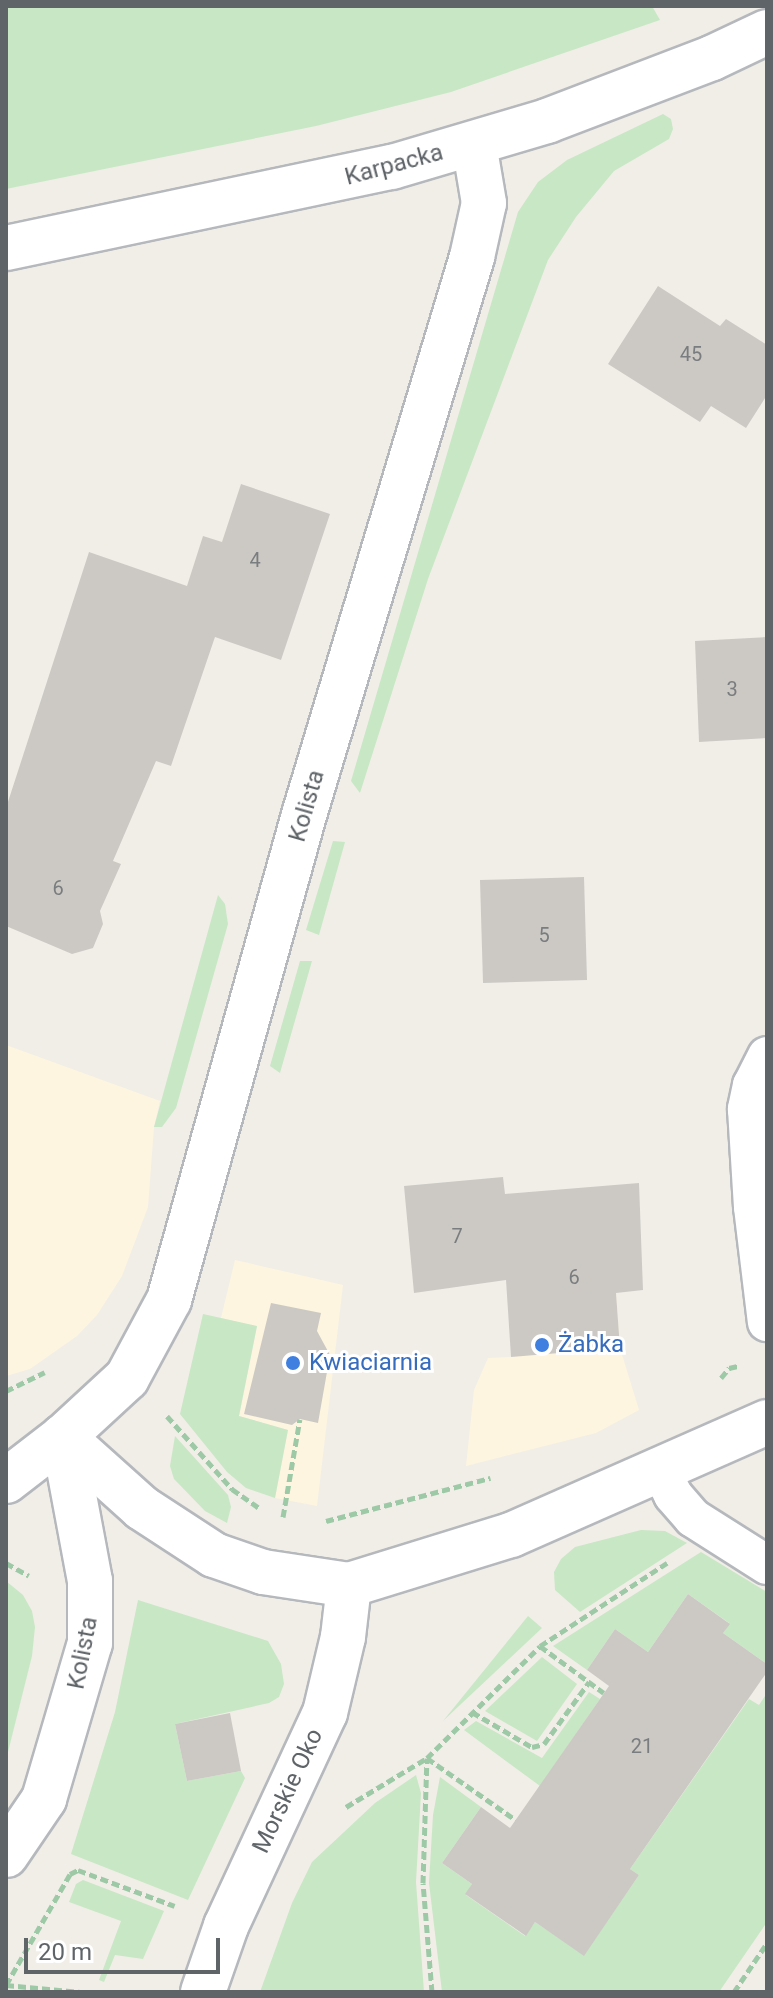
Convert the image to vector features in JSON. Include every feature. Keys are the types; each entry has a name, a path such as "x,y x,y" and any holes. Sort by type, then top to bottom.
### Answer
{"street":[{"name":"Karpacka","path":"6,248 345,179 474,144 620,94 767,32"},
{"name":"Kolista","path":"6,1481 63,1437 127,1378 169,1300 304,815 475,247 484,203 474,144"},
{"path":"6,1445 63,1437 142,1508 214,1555 263,1572 349,1585 511,1535 767,1422"},
{"name":"Kolista","path":"6,1855 44,1799 90,1643 90,1581 63,1437"},
{"name":"Morskie Oko","path":"203,1992 226,1926 325,1713 343,1637 349,1585"}],"lane":[{"path":"767,1056 752,1085 747,1109 753,1207 767,1322"},
{"path":"661,1471 673,1495 693,1518 767,1565"}],"path":[{"path":"718,1381 729,1368 742,1366"},
{"path":"282,1518 300,1419"},
{"path":"180,1429 232,1489 261,1509"},
{"path":"316,1521 360,1514 493,1477"},
{"path":"272,1513 293,1519"},
{"path":"339,1813 369,1790 427,1758 471,1711 540,1646 716,1532"},
{"path":"540,1646 604,1693"},
{"path":"471,1711 532,1747 544,1744 589,1682"},
{"path":"427,1758 516,1820"},
{"path":"427,1758 423,1883 432,1992"},
{"path":"81,1992 6,1985 70,1874 78,1870 226,1926"},
{"path":"734,1992 767,1943"}],"shaded area":[{"path":"6,1045 160,1101 154,1127 148,1207 122,1276 97,1315 77,1336 30,1369 6,1376"},
{"path":"235,1260 343,1285 317,1506 275,1498 288,1430 239,1416 257,1327 221,1318"},
{"path":"616,1293 620,1348 639,1410 596,1433 466,1466 474,1390 488,1358 511,1357"}],"green space":[{"path":"6,6 652,6 660,20 451,92 316,126 6,189"},
{"path":"663,114 671,119 673,129 669,139 614,171 576,217 548,260 428,579 360,793 351,781 518,212 538,182 567,160"},
{"path":"333,841 345,842 319,935 306,930"},
{"path":"218,895 225,904 228,924 176,1108 162,1127 154,1127"},
{"path":"300,961 312,961 280,1073 270,1066"},
{"path":"203,1314 257,1326 239,1416 288,1430 275,1498 246,1488 227,1472 180,1414"},
{"path":"175,1436 228,1495 231,1507 227,1523 205,1511 174,1479 170,1466"},
{"path":"641,1530 665,1531 687,1543 580,1612 555,1590 554,1572 561,1559 575,1547"},
{"path":"701,1552 767,1592 767,1664 723,1633 729,1623 688,1594 648,1652 615,1629 587,1670 553,1646"},
{"path":"6,1581 23,1595 32,1611 35,1627 32,1656 6,1760"},
{"path":"138,1600 268,1641 281,1664 284,1684 279,1697 269,1703 175,1724 187,1781 241,1771 245,1778 188,1900 71,1854 115,1712"},
{"path":"528,1616 542,1628 443,1721"},
{"path":"542,1657 577,1684 537,1741 485,1711"},
{"path":"589,1692 600,1699 540,1786 464,1730 476,1721 542,1758"},
{"path":"767,1693 767,1922 719,1992 442,1992 429,1883 433,1815 440,1777 481,1807 442,1863 472,1884 466,1895 525,1936 535,1922 584,1955 639,1875 630,1869 749,1699 759,1705"},
{"path":"416,1775 421,1793 416,1882 424,1992 260,1992 292,1903 312,1862 375,1803"},
{"path":"83,1880 164,1911 143,1959 115,1955 104,1982 99,1980 121,1921 69,1902 76,1884"}],"building":[{"path":"658,286 720,326 726,319 767,345 767,395 746,428 711,406 700,422 608,364"},
{"path":"241,484 330,514 281,660 215,637 171,766 156,761 113,861 121,864 100,911 103,924 93,948 72,954 6,926 6,808 89,552 187,586 203,536 222,542"},
{"path":"767,637 767,738 699,742 695,641"},
{"path":"584,877 587,980 483,983 480,880"},
{"path":"503,1177 505,1194 639,1183 643,1290 616,1293 620,1348 511,1357 506,1280 414,1293 404,1186"},
{"name":"Kwiaciarnia","path":"271,1303 321,1313 317,1331 330,1355 318,1423 300,1419 292,1425 244,1414"},
{"path":"688,1594 730,1624 723,1633 767,1664 767,1672 630,1869 639,1875 584,1956 535,1922 526,1936 465,1894 472,1884 442,1863 481,1807 510,1828 609,1686 587,1670 615,1629 648,1652"},
{"path":"230,1713 241,1771 187,1781 175,1724"}],"place":[{"name":"Żabka","path":"542,1345"},
{"name":"Kwiaciarnia","path":"293,1363"}]}
